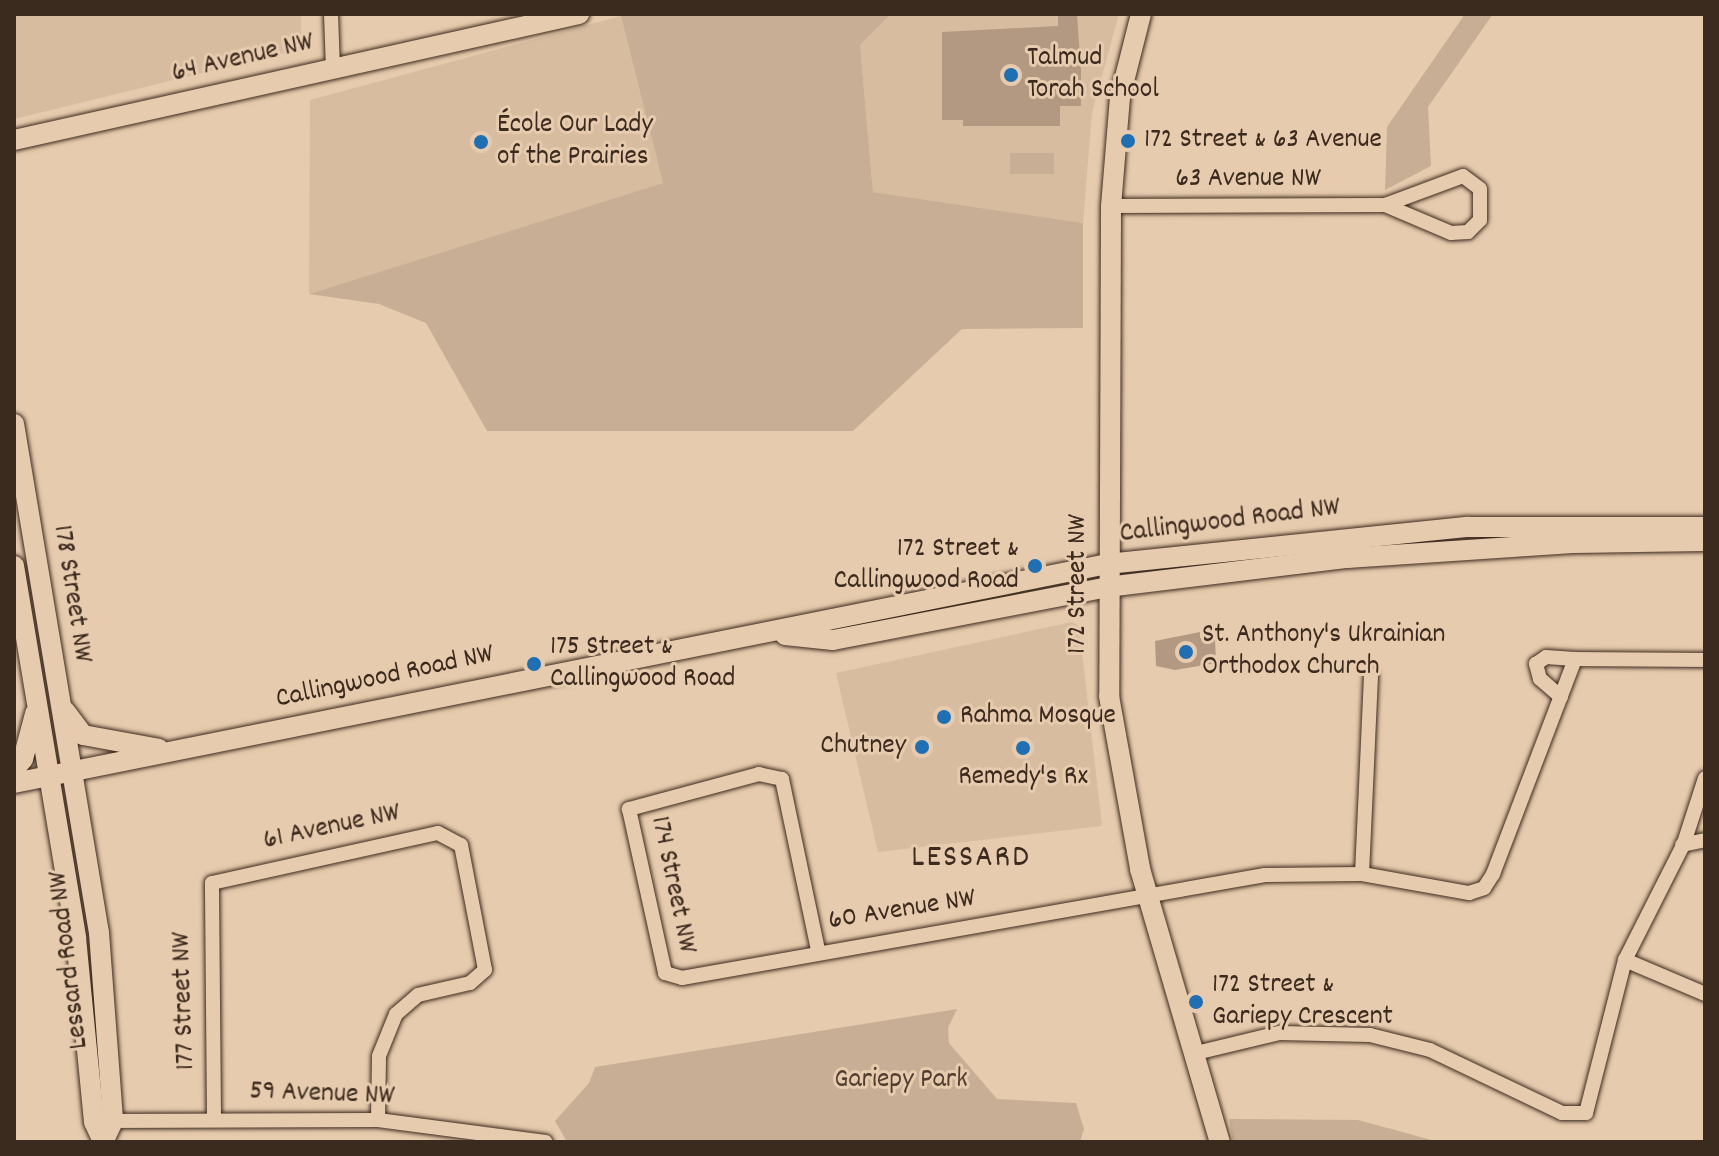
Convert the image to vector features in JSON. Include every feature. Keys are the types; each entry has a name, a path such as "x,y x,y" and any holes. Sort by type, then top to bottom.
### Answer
{"main road":[{"name":"64 Avenue NW","path":"14,140 579,14"},
{"name":"172 Street NW","path":"1141,14 1120,97 1111,206 1107,587 1112,718 1147,899 1196,1053 1220,1142"},
{"name":"178 Street NW","path":"14,424 72,772"},
{"path":"1666,524 1705,520"},
{"name":"Callingwood Road NW","path":"14,783 1107,564 1468,527 1666,524 1705,527"},
{"name":"Callingwood Road NW","path":"769,634 833,640 1107,587 1347,558 1573,543 1705,541"},
{"name":"178 Street NW","path":"14,566 38,690 50,776"},
{"path":"14,770 33,730 38,690"},
{"path":"58,696 83,735 172,751"},
{"name":"Lessard Road NW","path":"72,772 105,984 103,1141"},
{"name":"Lessard Road NW","path":"50,776 103,1121"}],"street":[{"path":"331,14 333,68"},
{"name":"63 Avenue NW","path":"1111,206 1385,205 1463,176 1480,189 1480,220 1468,232 1451,233 1385,205"},
{"path":"1561,697 1540,679 1536,664 1546,657 1705,660"},
{"name":"60 Avenue NW","path":"665,973 682,978 818,950 1147,899 1265,875 1362,874 1469,893 1484,888 1575,659"},
{"path":"1362,874 1371,675"},
{"name":"174 Street NW","path":"665,973 629,809 759,774 782,779 818,950"},
{"path":"1196,1053 1279,1033 1370,1035 1430,1050 1554,1110 1578,1115 1593,1103 1625,960 1703,798 1705,778"},
{"name":"61 Avenue NW","path":"212,883 438,833 461,845 485,970 470,983 418,995 396,1014 379,1056 378,1120"},
{"path":"1682,845 1705,840"},
{"name":"177 Street NW","path":"212,883 214,1118"},
{"path":"1625,960 1705,994"},
{"name":"59 Avenue NW","path":"103,1121 214,1118 378,1120 546,1142"}],"shaded area":[{"path":"14,14 301,14 301,49 14,119"},
{"path":"891,14 1119,14 1092,112 1083,223 873,192 860,45"},
{"name":"École Our Lady of the Prairies","path":"621,16 663,183 309,294 310,100"},
{"path":"1072,622 1079,626 1102,826 878,852 836,673"}],"green space":[{"path":"891,14 860,45 873,192 1083,223 1083,328 962,329 853,431 487,431 426,323 379,304 309,294 663,183 621,16"},
{"path":"1465,14 1493,14 1428,107 1431,166 1385,190 1387,127"},
{"path":"1010,153 1054,153 1054,174 1010,174"},
{"name":"Gariepy Park","path":"957,1009 948,1028 949,1043 997,1099 1076,1103 1084,1129 1080,1142 567,1142 555,1121 589,1083 595,1067"},
{"path":"1229,1119 1358,1120 1439,1142 1233,1142"}],"building":[{"name":"Talmud Torah School","path":"1058,15 1077,15 1081,70 1081,106 1060,106 1060,126 963,126 963,120 942,120 942,32 1058,26"},
{"name":"St. Anthony's Ukrainian Orthodox Church","path":"1200,632 1200,638 1215,638 1216,663 1175,670 1156,666 1155,641"}],"place":[{"name":"Talmud Torah School","path":"1011,75"},
{"name":"172 Street & 63 Avenue","path":"1128,141"},
{"name":"École Our Lady of the Prairies","path":"481,142"},
{"name":"172 Street & Callingwood Road","path":"1035,566"},
{"name":"St. Anthony's Ukrainian Orthodox Church","path":"1186,652"},
{"name":"175 Street & Callingwood Road","path":"534,664"},
{"name":"Rahma Mosque","path":"944,717"},
{"name":"Chutney","path":"922,747"},
{"name":"Remedy's Rx","path":"1023,748"},
{"name":"172 Street & Gariepy Crescent","path":"1196,1002"}],"district":[{"name":"LESSARD","path":"971,859"}]}
